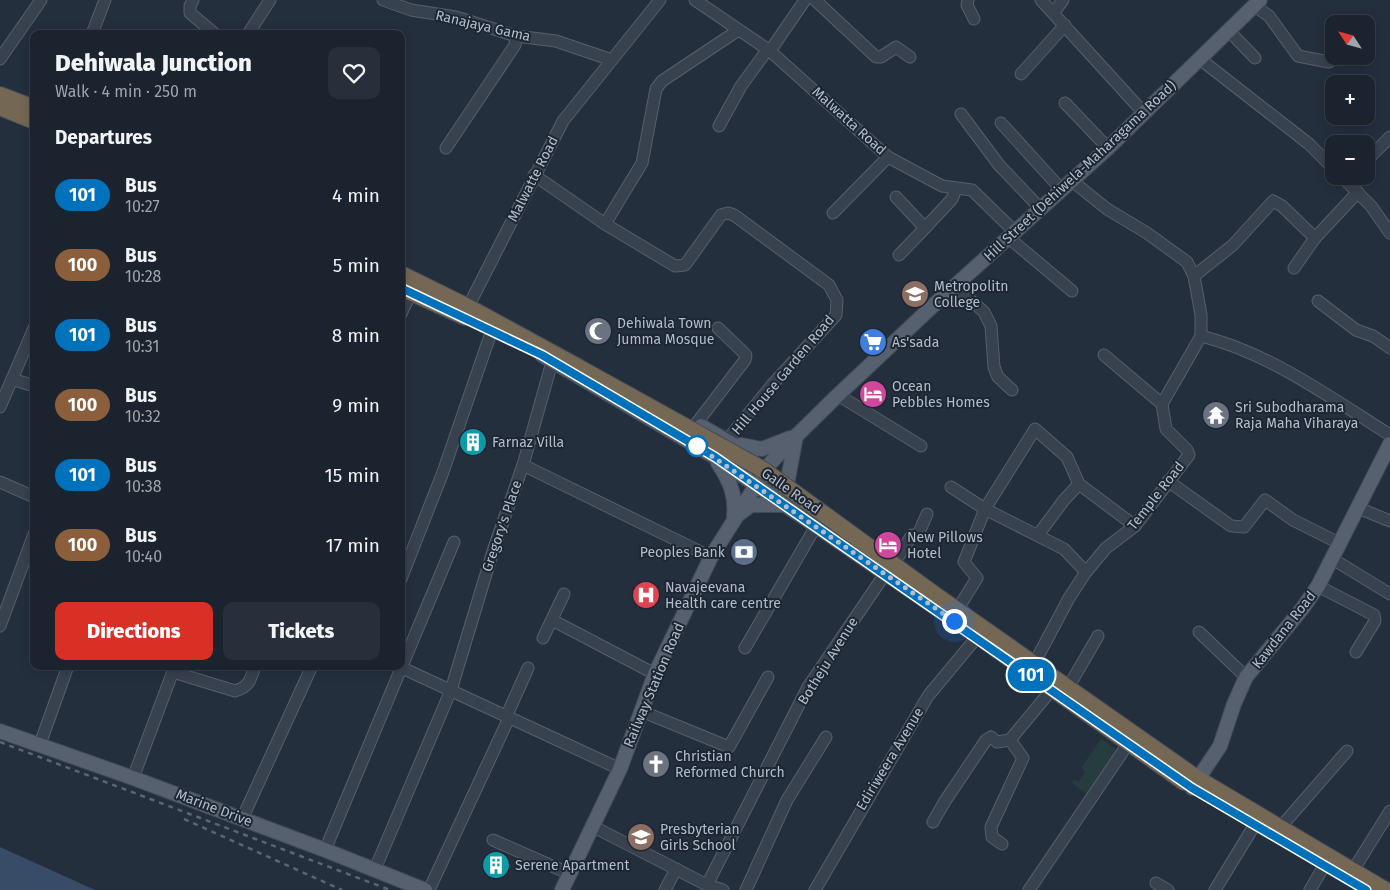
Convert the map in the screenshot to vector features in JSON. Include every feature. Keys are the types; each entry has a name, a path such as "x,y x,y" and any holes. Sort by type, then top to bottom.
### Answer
{"highway":[{"path":"0,94 30,106"},
{"path":"0,107 30,119"},
{"name":"Galle Road","path":"405,276 468,307 548,356"},
{"name":"Galle Road","path":"406,290 577,369 762,470 932,597 1052,690 1128,744 1385,890"},
{"name":"Galle Road","path":"973,629 1034,662 1069,686 1254,826 1366,890"}],"main road":[{"name":"Hill Street (Dehiwela-Maharagama Road)","path":"756,485 768,466 796,435 955,286 1108,148 1143,112 1230,32 1257,3"},
{"path":"548,356 692,422 730,442 768,466 959,607 973,629"},
{"path":"548,356 715,457 885,574 973,629"},
{"path":"679,436 684,436 692,422"},
{"path":"730,442 762,449 796,435"},
{"path":"788,479 796,435"},
{"name":"Kawdana Road","path":"1195,783 1220,746 1234,704 1246,677 1302,609 1318,586 1390,444"},
{"path":"715,457 731,483 736,502 734,518"},
{"name":"Railway Station Road","path":"562,890 594,827 620,769 655,674 710,557 756,485"},
{"path":"804,518 806,506 817,501"},
{"path":"734,518 751,505 785,505"},
{"name":"Marine Drive","path":"0,731 133,778 375,869 425,890"}],"street":[{"path":"0,59 41,0"},
{"path":"94,30 105,0"},
{"path":"193,0 190,6 190,13 210,30"},
{"path":"252,30 270,0"},
{"name":"Ranajaya Gama","path":"383,0 411,10 456,17 516,36 556,41 612,60"},
{"name":"Malwatte Road","path":"468,307 534,175 563,122 660,0"},
{"name":"Malwatta Road","path":"695,0 737,31 769,50 888,156 942,186 972,190 1012,235 1072,291"},
{"path":"719,126 741,86 805,0"},
{"path":"815,0 876,57 881,57 896,47 910,57"},
{"path":"968,0 967,5 974,19"},
{"path":"1040,0 1054,12 1143,112"},
{"path":"1054,12 1062,0"},
{"path":"1257,3 1269,16 1298,56 1325,61"},
{"path":"1021,74 1065,25"},
{"path":"534,175 605,224 642,163 656,89 662,81 737,31"},
{"path":"1230,32 1255,58"},
{"path":"446,148 515,45 516,36"},
{"path":"1200,59 1308,144 1325,160"},
{"path":"1065,103 1108,148"},
{"path":"961,114 999,165 1040,208"},
{"path":"1001,123 1066,184 1147,233 1187,262 1194,276 1202,316 1201,336 1162,404 1104,355"},
{"path":"1375,152 1390,137"},
{"path":"833,213 888,156"},
{"path":"1352,185 1390,233"},
{"path":"899,255 952,199 956,189"},
{"path":"1294,268 1315,238 1358,192"},
{"path":"896,197 925,228"},
{"path":"1194,276 1233,245 1272,201 1282,206 1315,238"},
{"name":"Hill House Garden Road","path":"605,224 675,266 680,266 685,265 721,215 728,212 829,284 837,300 836,315 772,385 730,442"},
{"path":"955,286 984,312 991,326 994,367 998,377 1012,390"},
{"path":"1318,301 1356,330 1374,336 1390,348"},
{"path":"692,422 745,360 746,355 718,328"},
{"path":"405,569 443,472 492,330"},
{"path":"1201,336 1224,342 1299,378 1390,435"},
{"path":"0,407 30,337"},
{"name":"Gregory's Place","path":"375,869 451,690 493,551 523,465 548,356"},
{"path":"12,379 30,385"},
{"path":"838,395 921,446"},
{"name":"Temple Road","path":"1034,662 1069,598 1086,572 1106,548 1135,526 1189,454 1166,429 1162,404"},
{"path":"959,607 977,578 964,562 986,509 1035,429 1067,457 1079,484 1135,526"},
{"path":"523,465 710,557"},
{"path":"1168,481 1231,526 1244,528 1265,500 1293,520 1339,543"},
{"path":"0,482 30,495"},
{"path":"1038,535 1064,500 1079,484"},
{"path":"951,487 986,509 1064,549 1086,572"},
{"path":"1358,508 1390,522"},
{"path":"896,560 912,536 918,535 927,514"},
{"path":"745,648 816,526"},
{"path":"405,653 454,542"},
{"path":"0,626 30,545"},
{"path":"1331,558 1390,594"},
{"name":"Botheju Avenue","path":"707,884 736,832 808,687 885,574"},
{"path":"1318,586 1374,616 1375,621 1356,652"},
{"path":"543,638 564,594"},
{"path":"552,620 655,674"},
{"name":"Ediriweera Avenue","path":"815,890 928,696 973,629"},
{"path":"1199,632 1246,677"},
{"path":"1069,686 1098,636"},
{"path":"429,890 508,718 528,668"},
{"path":"40,744 67,670"},
{"path":"133,778 174,670"},
{"path":"177,670 235,691 244,688 249,682 254,670"},
{"path":"242,819 310,670"},
{"path":"325,850 398,670"},
{"path":"405,670 620,769"},
{"path":"641,711 729,747 768,676"},
{"path":"933,822 944,801 986,740 991,737 997,742 1010,740 1052,690"},
{"path":"746,890 787,800 826,737"},
{"path":"1002,844 992,837 991,827 1023,758 1010,740"},
{"path":"1033,889 1128,744"},
{"path":"1279,829 1346,752"},
{"path":"1352,872 1390,811"},
{"path":"1215,890 1254,826"},
{"path":"594,827 676,869 723,890"},
{"path":"493,840 570,874"},
{"path":"1310,890 1324,866"},
{"path":"665,890 676,869"},
{"path":"1156,883 1168,890"}],"green space":[{"path":"1101,739 1118,751 1088,794 1072,783 1074,779 1079,782 1085,772 1081,768"}],"water":[{"path":"0,847 95,890 0,890"}],"railway":[{"path":"0,742 390,890"},
{"path":"184,819 342,890"}],"bus line":[{"name":"101","path":"405,290 542,355 715,457 978,637 1192,788 1366,890"}],"place":[{"name":"Metropolitn College","path":"915,294"},
{"name":"Dehiwala Town Jumma Mosque","path":"598,331"},
{"name":"As'sada","path":"873,342"},
{"name":"Ocean Pebbles Homes","path":"873,394"},
{"name":"Sri Subodharama Raja Maha Viharaya","path":"1216,415"},
{"name":"Farnaz Villa","path":"473,442"},
{"name":"New Pillows Hotel","path":"888,545"},
{"name":"Peoples Bank","path":"744,552"},
{"name":"Navajeevana Health care centre","path":"646,595"},
{"name":"Christian Reformed Church","path":"656,764"},
{"name":"Presbyterian Girls School","path":"641,837"},
{"name":"Serene Apartment","path":"496,865"}],"route":[{"path":"697,446 954,621"}]}
